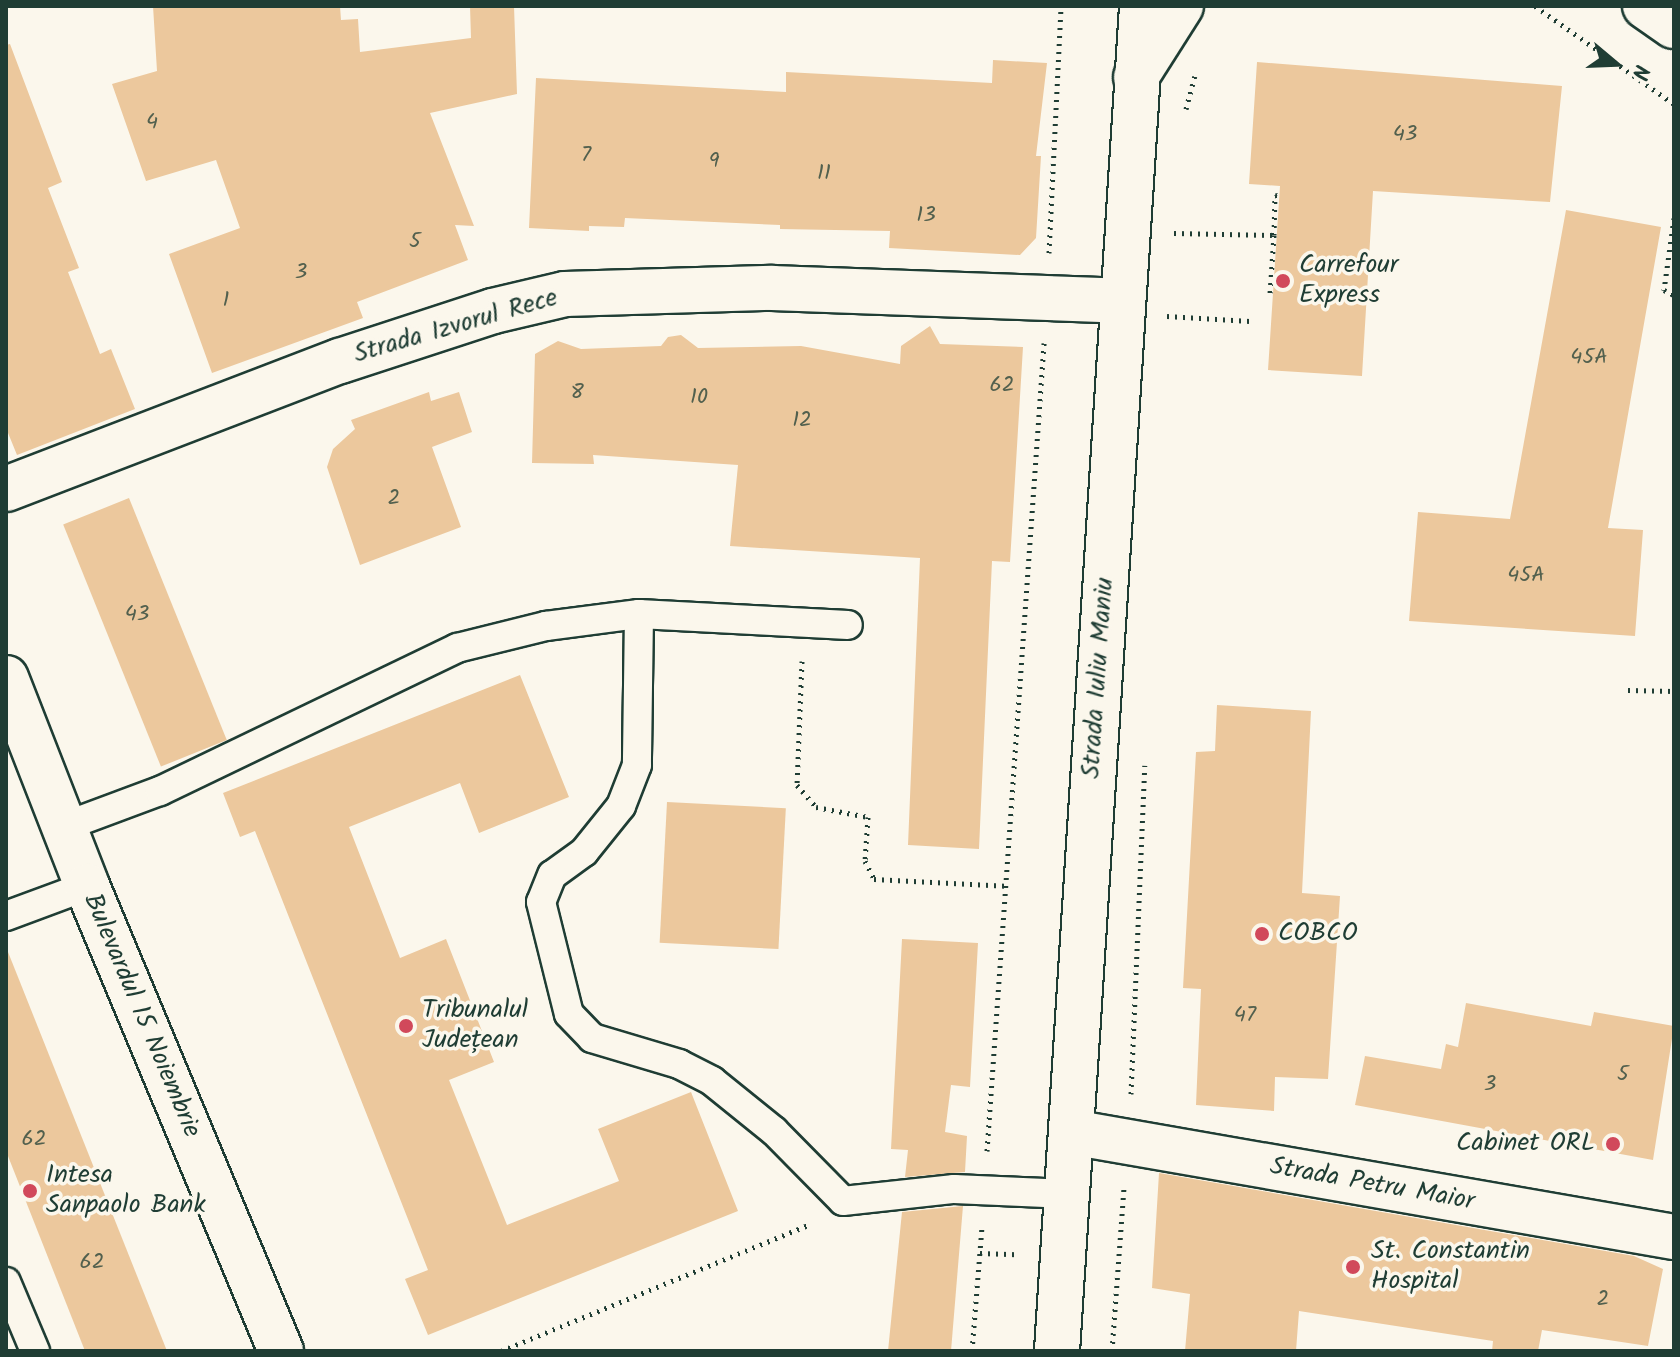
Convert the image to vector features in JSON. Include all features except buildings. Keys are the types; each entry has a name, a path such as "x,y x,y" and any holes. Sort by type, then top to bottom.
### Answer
{"main road":[{"name":"Strada Iuliu Maniu","path":"1057,1351 1142,6"},
{"path":"1136,77 1181,6"},
{"path":"1645,6 1674,26"},
{"name":"Strada Izvorul Rece","path":"6,489 340,361 493,311 565,294 772,288 1122,301"},
{"name":"Bulevardul 15 Noiembrie","path":"6,678 87,886 281,1351"},
{"name":"Strada Petru Maior","path":"1071,1132 1674,1237"}],"lane":[{"path":"639,614 637,765 621,806 584,852 552,875 541,902 569,1014 592,1038 679,1064 712,1081 774,1131 843,1201 984,1189 1068,1194"},
{"path":"63,827 160,791 457,648 546,626 639,614 848,625"},
{"path":"6,916 87,886"},
{"path":"6,1282 35,1351"}],"path":[{"path":"972,1351 1010,886 1047,298 1061,6"},
{"path":"1535,6 1674,104"},
{"path":"1270,293 1275,195 1279,196"},
{"path":"1674,218 1664,290 1674,295"},
{"path":"1165,233 1274,235"},
{"path":"1269,266 1274,254"},
{"path":"1163,315 1250,321"},
{"path":"803,622 797,785 816,807 868,817 865,861 874,879 1010,886"},
{"path":"1628,690 1674,691"},
{"path":"501,1351 822,1219"}],"place":[{"name":"Carrefour Express","path":"1283,281"},
{"name":"COBCO","path":"1262,934"},
{"name":"Tribunalul Județean","path":"406,1026"},
{"name":"Cabinet ORL","path":"1613,1144"},
{"name":"Intesa Sanpaolo Bank","path":"30,1191"},
{"name":"St. Constantin Hospital","path":"1353,1267"}]}
